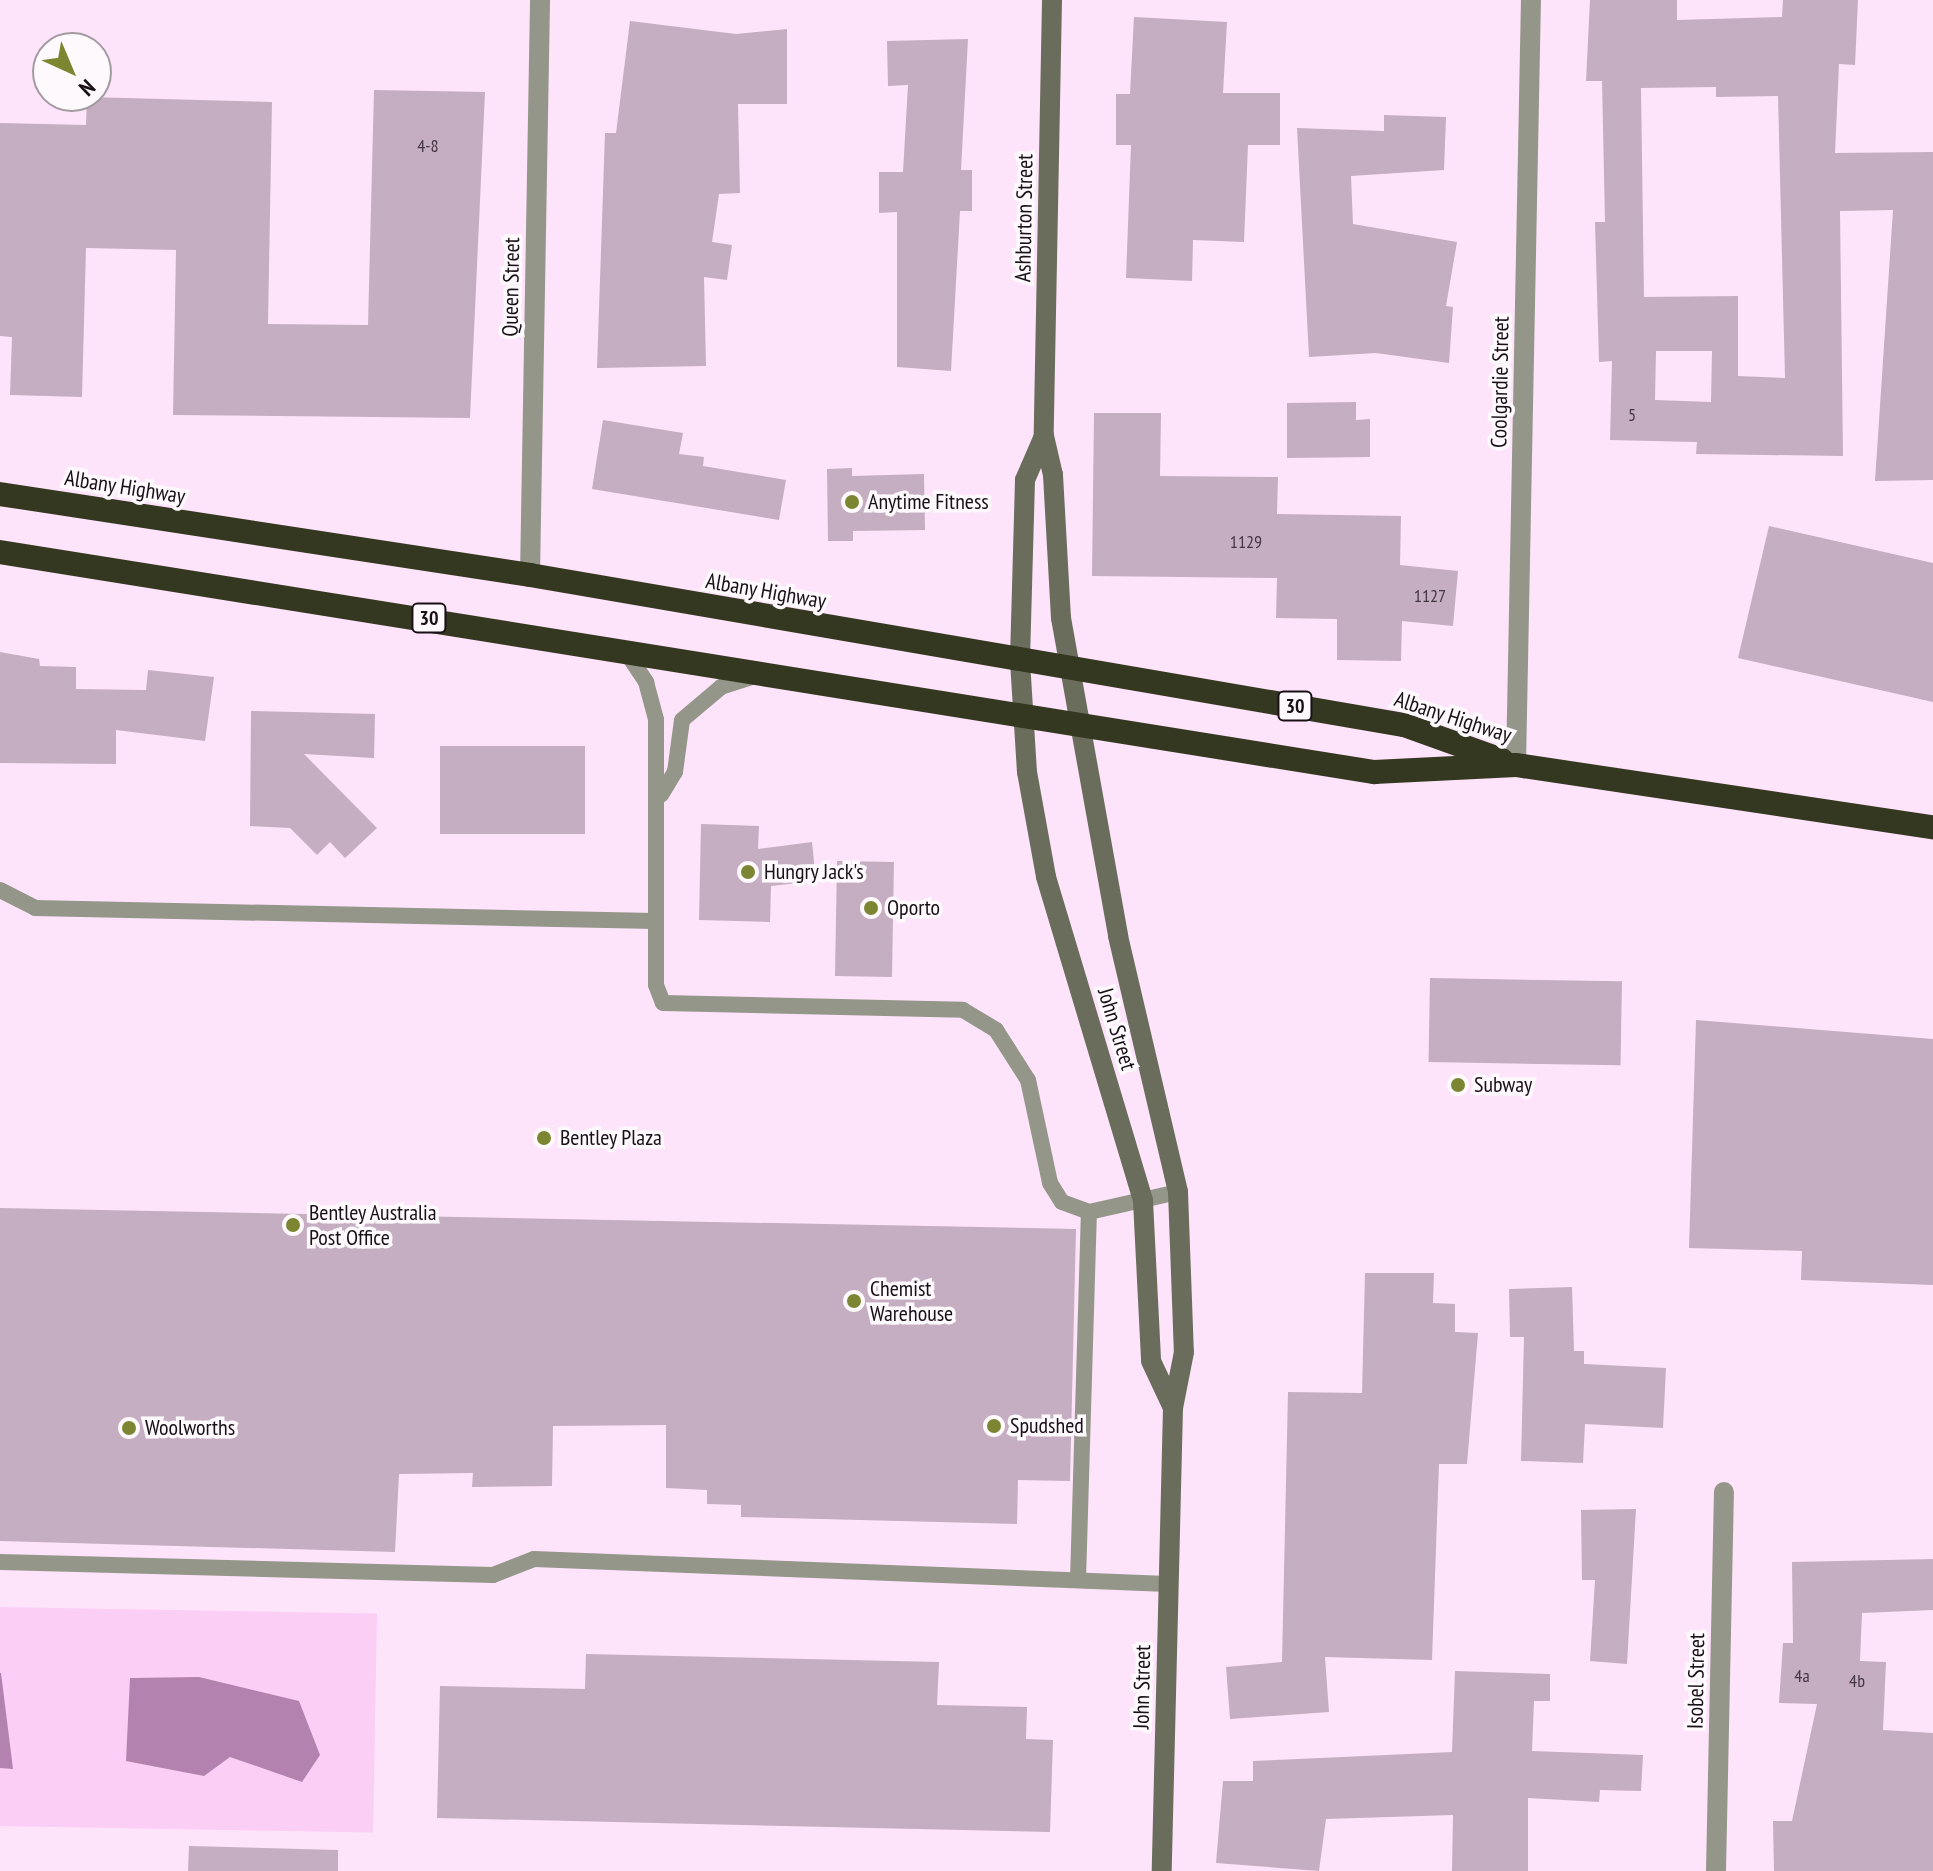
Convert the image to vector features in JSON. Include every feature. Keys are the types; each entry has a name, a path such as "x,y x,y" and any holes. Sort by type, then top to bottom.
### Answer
{"highway":[{"name":"Albany Highway","path":"0,494 530,575 1069,670 1404,725 1516,765 1933,827"},
{"name":"Albany Highway","path":"0,552 622,647 1374,772 1516,765"}],"main road":[{"name":"Ashburton Street","path":"1052,0 1044,436 1069,670"},
{"name":"Ashburton Street","path":"1020,661 1025,480 1044,436"},
{"name":"John Street","path":"1020,661 1021,715 1046,877 1143,1201 1151,1361 1173,1408"},
{"name":"John Street","path":"1069,670 1178,1192 1184,1352 1173,1408 1162,1871"}],"street":[{"name":"Queen Street","path":"530,575 540,0"},
{"name":"Coolgardie Street","path":"1516,765 1531,0"},
{"name":"Isobel Street","path":"1716,1871 1724,1492"}],"lane":[{"path":"622,647 652,698 653,776 661,795 655,921 663,1003 963,1010 996,1030 1028,1080 1050,1183 1062,1202 1089,1212 1178,1192"},
{"path":"661,795 675,772 688,713 721,687 765,673"},
{"path":"0,890 35,908 655,921"},
{"path":"1078,1580 1089,1212"},
{"path":"0,1562 493,1575 534,1559 1168,1584"}],"shaded area":[{"path":"0,1607 377,1614 373,1833 0,1826"},
{"path":"1,1673 13,1769 0,1768"},
{"path":"199,1677 299,1701 320,1755 302,1782 230,1757 204,1776 126,1761 130,1678"}],"building":[{"path":"1590,0 1677,0 1677,20 1782,17 1783,0 1858,0 1855,65 1839,64 1835,153 1933,152 1933,480 1875,481 1893,210 1840,211 1843,456 1696,454 1697,442 1610,440 1612,361 1599,362 1595,222 1605,222 1602,81 1586,81","holes":["1716,87 1716,97 1778,96 1785,378 1738,376 1738,296 1644,297 1641,88","1656,351 1712,351 1711,402 1655,400"]},
{"path":"1134,17 1227,22 1223,93 1280,93 1280,145 1248,145 1244,242 1193,240 1192,281 1126,278 1131,145 1116,145 1116,94 1130,94"},
{"path":"630,21 736,34 787,29 787,104 738,104 740,193 719,194 712,242 732,245 727,280 704,277 706,366 597,368 605,133 616,133"},
{"path":"968,39 961,170 972,170 972,211 960,211 951,371 897,367 897,212 879,213 879,172 903,172 908,85 888,86 887,41"},
{"path":"374,90 485,92 470,418 173,415 176,250 86,248 82,397 10,395 12,337 0,336 0,123 86,125 86,112 112,112 112,98 272,102 268,324 368,325"},
{"path":"1384,115 1446,117 1444,170 1351,176 1353,224 1457,242 1446,306 1453,307 1449,363 1376,353 1309,357 1297,128 1384,131"},
{"path":"1356,402 1356,420 1370,419 1370,457 1287,458 1287,403"},
{"path":"1094,413 1161,413 1160,476 1278,477 1277,514 1401,516 1400,565 1458,571 1453,626 1402,621 1401,661 1337,660 1337,619 1276,618 1277,578 1092,576"},
{"path":"603,420 683,433 679,454 704,457 703,466 786,480 779,520 592,489"},
{"path":"852,468 852,476 924,474 925,530 853,531 853,541 828,541 827,469"},
{"path":"1769,526 1933,563 1933,702 1738,658"},
{"path":"0,652 39,659 40,666 76,667 76,689 146,690 148,670 214,677 205,741 116,730 116,764 0,763"},
{"path":"251,711 375,714 374,758 304,754 377,828 345,858 330,842 317,855 290,828 250,826"},
{"path":"440,746 585,746 585,834 440,834"},
{"path":"701,824 759,826 758,849 812,842 816,881 771,886 770,922 699,920"},
{"path":"837,861 894,862 892,977 835,976"},
{"path":"1430,978 1622,981 1621,1065 1429,1062"},
{"path":"1696,1020 1933,1039 1933,1285 1801,1280 1802,1251 1689,1248"},
{"path":"0,1208 1076,1229 1070,1481 1018,1480 1017,1524 741,1517 741,1505 707,1504 707,1490 666,1488 666,1425 553,1426 552,1486 472,1487 473,1473 399,1474 395,1552 0,1541"},
{"path":"1365,1273 1434,1273 1433,1303 1455,1304 1455,1332 1478,1333 1467,1464 1439,1464 1432,1660 1325,1657 1329,1712 1230,1719 1226,1667 1282,1662 1288,1392 1362,1393"},
{"path":"1572,1287 1574,1351 1584,1351 1584,1364 1666,1368 1663,1428 1585,1424 1583,1463 1521,1461 1524,1337 1510,1337 1509,1289"},
{"path":"1636,1509 1627,1664 1590,1661 1595,1580 1582,1580 1581,1510"},
{"path":"1933,1559 1933,1610 1862,1613 1860,1661 1886,1662 1883,1730 1933,1733 1933,1871 1774,1871 1773,1821 1792,1821 1817,1704 1779,1703 1783,1643 1793,1643 1792,1562"},
{"path":"586,1654 939,1662 937,1705 1027,1707 1026,1739 1053,1740 1050,1832 437,1818 440,1686 585,1689"},
{"path":"1455,1671 1550,1674 1550,1701 1534,1701 1532,1751 1643,1755 1641,1791 1600,1790 1599,1802 1528,1798 1528,1871 1452,1871 1453,1815 1326,1819 1319,1871 1216,1863 1223,1781 1253,1781 1253,1761 1452,1752"},
{"path":"189,1846 338,1850 338,1871 188,1871"}],"place":[{"name":"Anytime Fitness","path":"852,502"},
{"name":"Hungry Jack's","path":"748,872"},
{"name":"Oporto","path":"871,908"},
{"name":"Subway","path":"1458,1085"},
{"name":"Bentley Plaza","path":"544,1138"},
{"name":"Bentley Australia Post Office","path":"293,1225"},
{"name":"Chemist Warehouse","path":"854,1301"},
{"name":"Spudshed","path":"994,1426"},
{"name":"Woolworths","path":"129,1428"}]}
